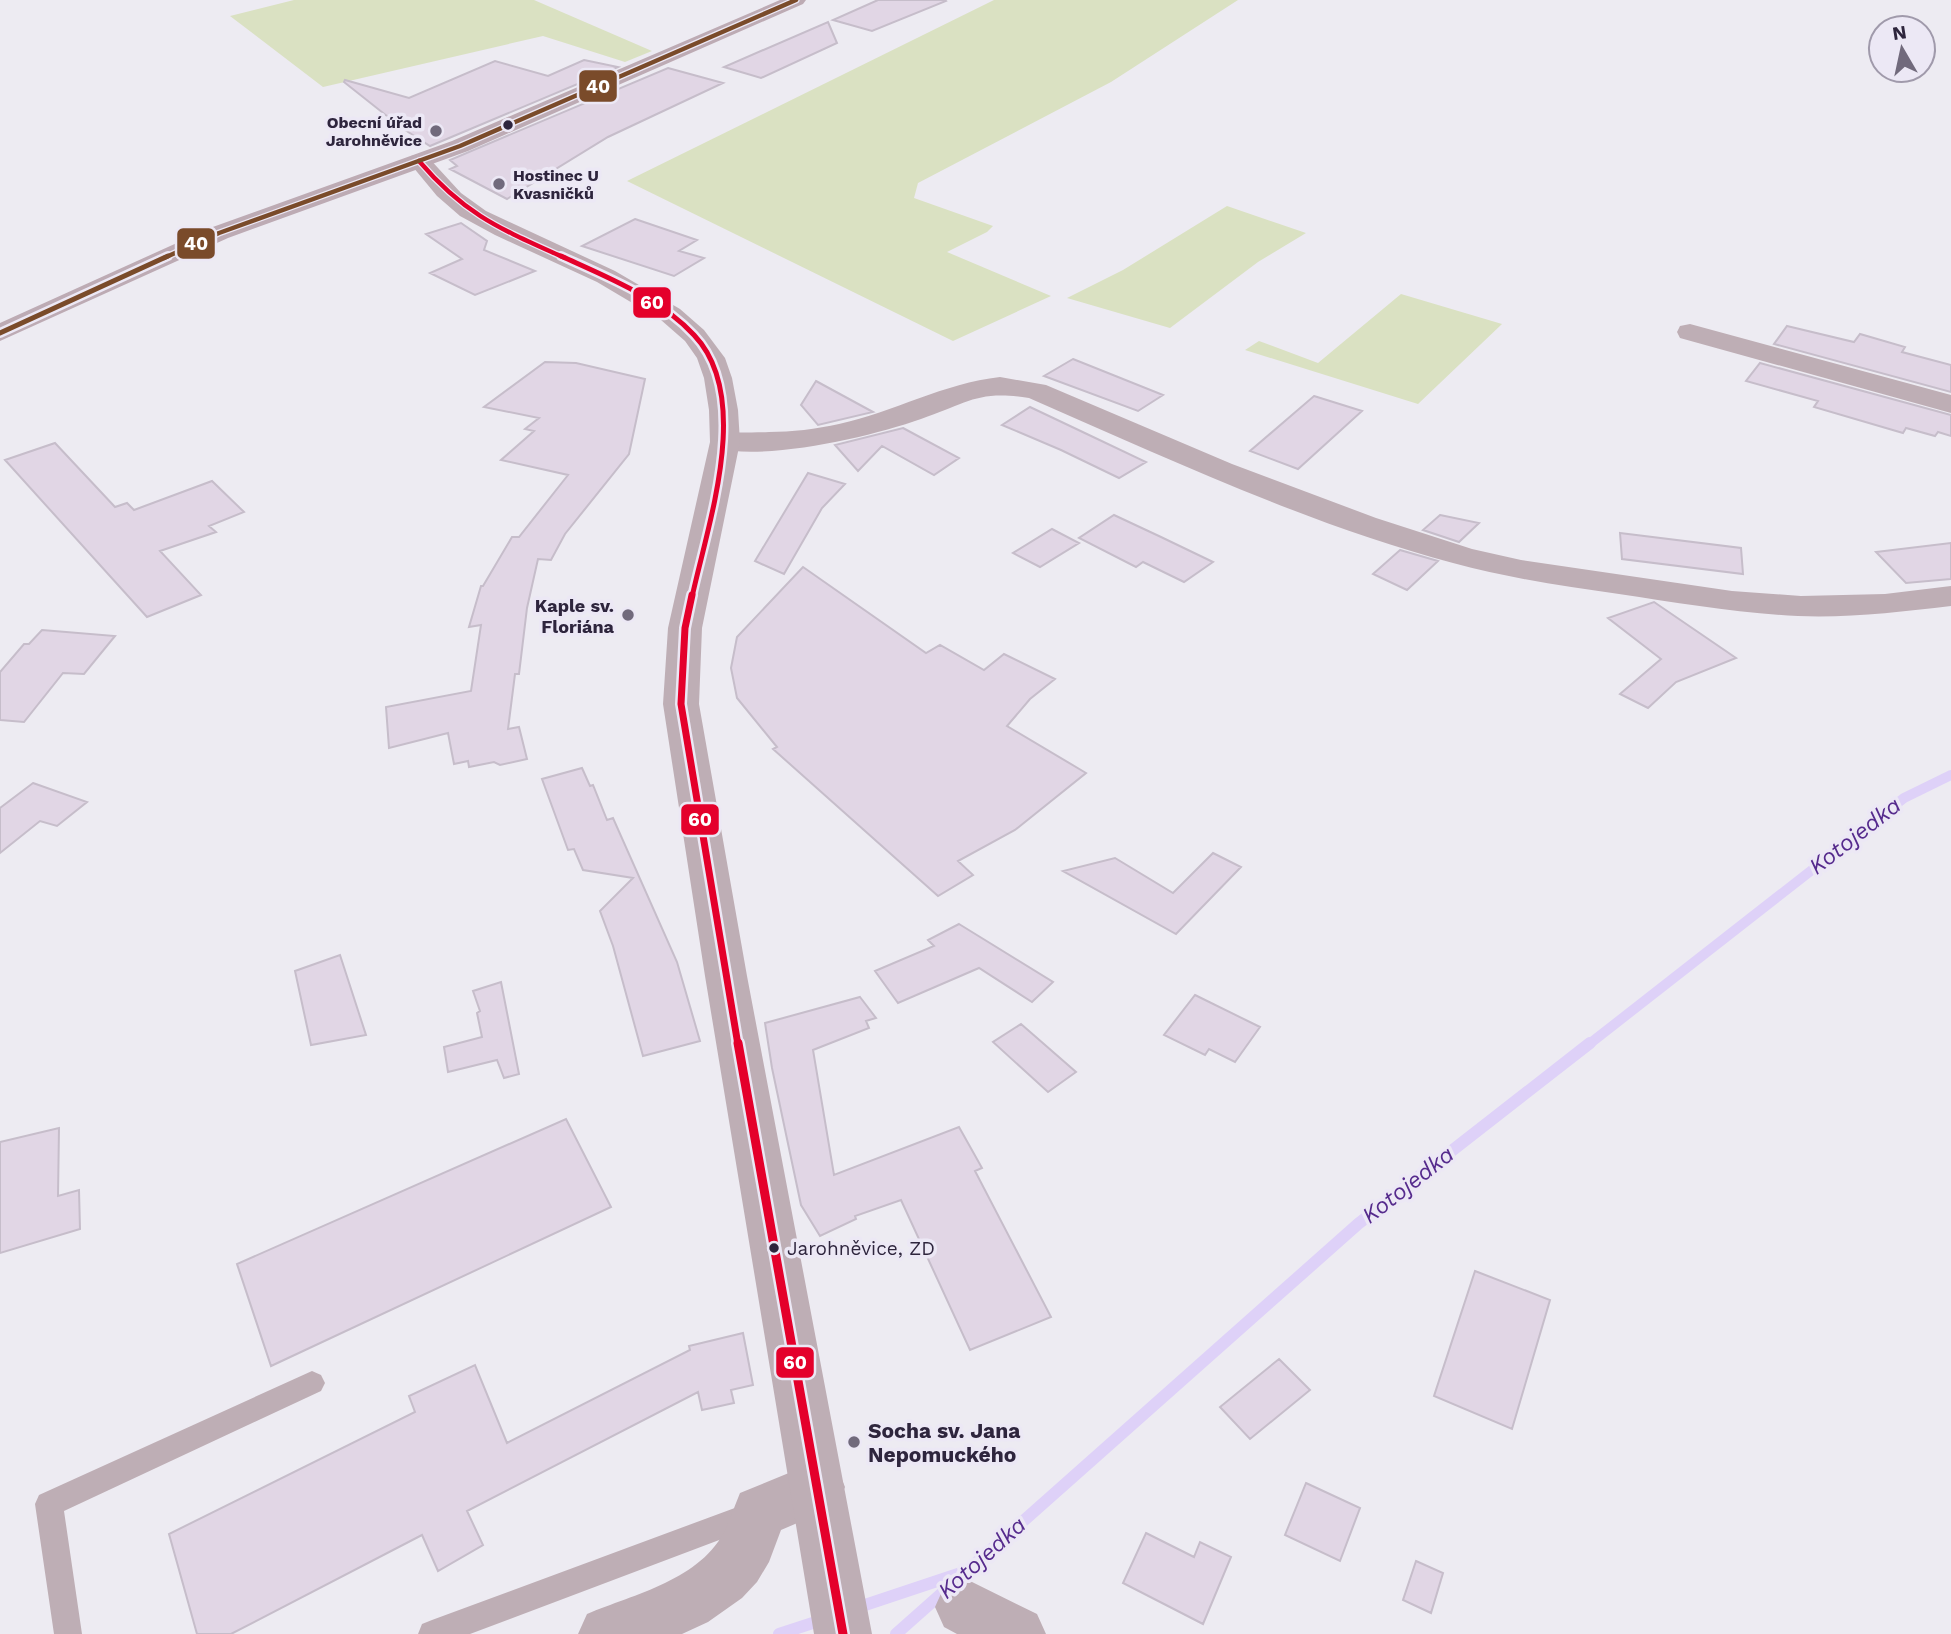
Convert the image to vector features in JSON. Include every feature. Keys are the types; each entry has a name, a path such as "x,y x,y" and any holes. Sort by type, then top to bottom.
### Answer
{"main road":[{"path":"0,333 219,233 419,161 535,115 796,0"}],"street":[{"path":"419,161 447,192 474,214 658,306 690,330 711,357 716,373 724,414 725,442 685,628 681,704 726,976 843,1634"},
{"path":"1690,332 1951,404"},
{"path":"725,442 773,441 840,433 910,413 974,388 1000,385 1037,391 1221,470 1366,525 1462,556 1521,570 1732,601 1801,606 1885,604 1951,596"},
{"path":"607,1634 668,1612 705,1593 730,1571 749,1543 759,1512 820,1500"},
{"path":"964,1607 1017,1634"}],"lane":[{"path":"68,1634 49,1504 312,1383"},
{"path":"432,1634 759,1512"}],"green space":[{"path":"294,0 534,0 652,51 625,62 543,36 323,87 230,16"},
{"path":"994,0 1238,0 1111,82 918,183 914,198 993,226 987,232 947,252 1051,296 953,341 627,181"},
{"path":"1227,206 1306,233 1258,262 1170,328 1067,298 1123,270"},
{"path":"1401,294 1502,324 1418,404 1245,350 1259,341 1318,363"}],"building":[{"path":"878,0 946,1 872,31 833,20"},
{"path":"828,22 837,43 761,78 724,67"},
{"path":"584,60 618,67 430,146 402,128 344,82 345,80 409,98 495,61 548,76"},
{"path":"668,68 723,83 608,137 507,199 450,169 457,166 450,160"},
{"path":"635,219 697,240 679,251 704,258 674,276 582,246"},
{"path":"461,223 487,241 484,250 535,271 475,295 430,273 462,259 426,234"},
{"path":"1787,326 1854,342 1860,334 1905,347 1902,352 1951,365 1951,392 1774,344"},
{"path":"1073,359 1163,395 1138,411 1044,376"},
{"path":"545,362 576,363 645,379 629,454 565,534 551,560 538,559 527,608 519,674 515,674 508,729 519,727 527,759 500,765 494,762 469,767 468,761 454,764 448,733 389,748 386,707 471,691 481,625 469,627 481,586 512,537 519,537 568,475 501,460 534,431 525,429 539,418 484,407"},
{"path":"1760,363 1951,415 1951,436 1938,432 1935,436 1906,428 1903,433 1814,407 1818,401 1746,381"},
{"path":"816,381 873,412 818,425 801,405"},
{"path":"1314,396 1362,411 1298,469 1250,451"},
{"path":"1030,407 1146,462 1119,478 1002,425"},
{"path":"903,428 959,458 934,475 882,446 858,471 835,445"},
{"path":"55,443 115,507 127,503 134,510 212,481 244,512 209,526 216,532 160,551 201,595 147,617 5,460"},
{"path":"808,473 845,484 822,508 784,574 755,561"},
{"path":"1114,515 1213,562 1184,582 1143,562 1136,567 1079,538"},
{"path":"1440,515 1479,523 1459,542 1423,530"},
{"path":"1052,529 1079,543 1040,567 1013,553"},
{"path":"1620,533 1741,548 1743,574 1622,559"},
{"path":"1951,543 1951,579 1906,583 1876,552"},
{"path":"1400,550 1438,561 1407,590 1373,574"},
{"path":"803,567 926,653 940,645 984,670 1004,654 1055,679 1030,699 1007,726 1086,773 1015,830 958,861 973,875 938,896 773,749 777,747 737,698 731,668 737,637"},
{"path":"1654,602 1736,658 1676,682 1648,708 1620,694 1661,659 1608,618"},
{"path":"42,630 115,636 84,674 63,673 24,722 0,720 0,672 24,644 29,644"},
{"path":"582,768 590,786 593,785 607,820 613,818 677,962 700,1041 643,1056 613,946 600,911 633,878 583,870 574,849 568,850 542,779"},
{"path":"33,783 87,802 57,826 40,821 0,853 0,808"},
{"path":"1213,853 1241,867 1176,934 1063,871 1115,858 1173,893"},
{"path":"959,924 1053,982 1032,1002 979,968 898,1003 875,971 934,946 928,940"},
{"path":"340,955 366,1035 311,1045 295,971"},
{"path":"501,982 519,1074 504,1078 497,1060 448,1072 444,1047 482,1037 477,1013 480,1011 473,991"},
{"path":"1195,995 1260,1027 1235,1062 1209,1049 1205,1055 1164,1035"},
{"path":"860,997 876,1018 866,1021 869,1028 813,1050 834,1175 959,1127 982,1168 975,1171 1051,1317 970,1350 901,1200 855,1216 856,1219 820,1236 801,1205 765,1023"},
{"path":"1021,1024 1076,1072 1048,1092 993,1042"},
{"path":"566,1119 611,1207 271,1366 237,1264"},
{"path":"59,1128 58,1196 79,1190 80,1229 0,1253 0,1142"},
{"path":"1475,1271 1550,1300 1512,1429 1434,1396"},
{"path":"743,1333 753,1385 731,1390 734,1403 702,1410 698,1392 467,1511 483,1545 438,1571 422,1535 231,1634 197,1634 169,1534 415,1412 409,1396 475,1365 507,1443 690,1350 689,1346"},
{"path":"1279,1359 1310,1390 1250,1439 1220,1407"},
{"path":"1306,1483 1360,1508 1340,1561 1285,1535"},
{"path":"1146,1533 1194,1557 1200,1542 1231,1557 1203,1624 1123,1583"},
{"path":"1416,1561 1443,1573 1431,1613 1403,1600"}],"waterway":[{"name":"Kotojedka","path":"1588,1045 1904,798 1951,775"},
{"name":"Kotojedka","path":"896,1634 1358,1224 1590,1043"},
{"path":"856,1608 964,1572"},
{"path":"779,1634 822,1620"}],"transit line":[{"name":"40","path":"0,333 219,233 460,146 796,0"},
{"name":"60","path":"419,161 453,198 477,216 606,277 670,314 695,335 711,358 718,378 724,410 725,442 685,628 681,704 726,976 843,1634"}],"place":[{"name":"Obecní úřad Jarohněvice","path":"436,131"},
{"name":"Hostinec U Kvasničků","path":"499,184"},
{"name":"Kaple sv. Floriána","path":"628,615"},
{"name":"Jarohněvice, ZD","path":"774,1248"},
{"name":"Socha sv. Jana Nepomuckého","path":"854,1442"}]}
